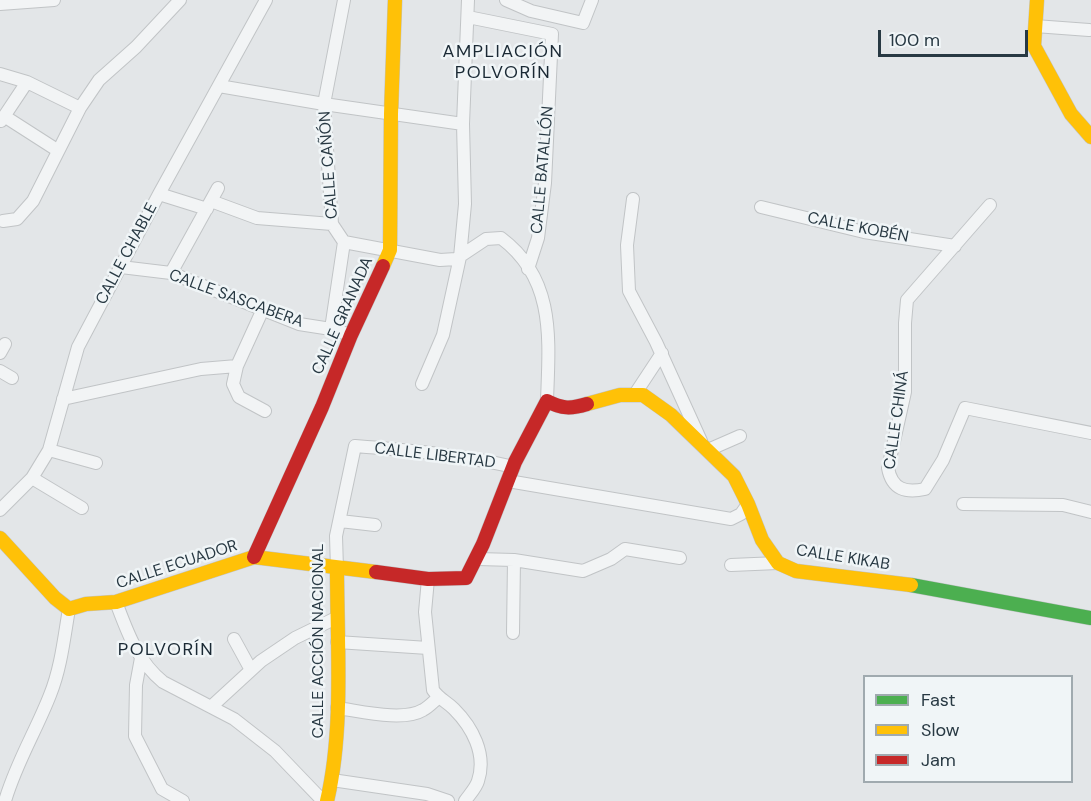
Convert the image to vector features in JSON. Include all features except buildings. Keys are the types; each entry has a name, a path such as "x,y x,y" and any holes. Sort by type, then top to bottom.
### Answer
{"street":[{"path":"0,4 54,0"},
{"path":"1,221 17,219 33,201 57,150 80,108 99,80 136,47 180,0"},
{"name":"CALLE CHABLE","path":"0,510 32,478 49,450 78,346 266,0"},
{"name":"CALLE CAÑÓN","path":"332,329 344,242 332,224 324,104 344,0"},
{"name":"CALLE GRANADA","path":"254,557 390,250 391,114 396,0"},
{"path":"422,384 443,335 460,257 465,204 463,124 468,0"},
{"path":"506,0 531,11 583,23 592,0"},
{"path":"1037,0 1034,46 1071,114 1091,137"},
{"name":"CALLE BATALLÓN","path":"468,16 552,34 545,183 538,238 528,268"},
{"path":"1035,26 1089,30"},
{"path":"0,74 27,82 80,108"},
{"path":"27,82 2,119 57,150"},
{"path":"219,86 463,124"},
{"path":"171,273 218,188"},
{"path":"159,194 257,218 332,224"},
{"name":"CALLE KIKAB","path":"633,198 627,244 629,291 662,353 706,448 734,476 762,540 778,563 796,571 930,587 1091,618"},
{"name":"CALLE CHINÁ","path":"990,205 908,300 905,323 905,392 888,468 890,478 895,485 911,492 925,489 943,460 964,408 1091,433"},
{"name":"CALLE KOBÉN","path":"761,207 864,232 955,246"},
{"path":"344,242 440,260 456,259 486,239 501,238 513,247 537,284 544,301 548,321 547,401 514,467 478,559 514,560 583,571 611,560 625,549 680,558"},
{"name":"CALLE SASCABERA","path":"121,267 171,273 299,324 332,329 351,335"},
{"path":"263,309 237,366 233,384 239,397 265,411"},
{"path":"635,394 662,353"},
{"path":"63,399 201,369 237,366"},
{"path":"0,371 12,378"},
{"path":"547,401 569,409 620,394 643,395 671,415 706,448 740,436"},
{"name":"CALLE LIBERTAD","path":"355,446 404,450 514,467"},
{"name":"CALLE ACCIÓN NACIONAL","path":"325,801 332,780 337,708 336,537 355,446"},
{"path":"49,450 96,463"},
{"path":"32,478 82,508"},
{"path":"508,481 731,519 741,514 748,504"},
{"path":"963,504 1063,505 1091,512"},
{"path":"340,521 375,525"},
{"path":"0,538 55,598 69,609 61,657 50,694 3,799"},
{"name":"CALLE ECUADOR","path":"69,609 86,604 116,602 254,557 428,579 466,578 478,559"},
{"path":"513,633 514,560"},
{"path":"731,565 778,563"},
{"path":"428,579 425,612 433,690 438,698 459,714 475,736 480,760 478,782 465,801"},
{"path":"116,602 130,639 153,675 234,719 275,751 325,801"},
{"path":"212,706 250,670 296,638 338,617"},
{"path":"234,639 250,670"},
{"path":"336,642 428,648"},
{"path":"141,658 136,685 135,736 163,795 183,801"},
{"path":"337,708 391,715 410,714 423,710 438,698"},
{"path":"332,780 427,794 448,801"}],"traffic: fast":[{"path":"911,585 1091,618"}],"traffic: slow":[{"path":"383,266 390,250 395,0"},
{"path":"1037,0 1034,46 1071,114 1091,137"},
{"path":"587,404 620,395 643,395 671,415 734,476 762,540 778,563 796,571 911,585"},
{"path":"0,538 55,598 69,609 86,604 116,602 254,557 376,572"},
{"path":"327,801 338,716 337,569"}],"traffic: jam":[{"path":"254,557 383,266"},
{"path":"376,572 428,579 466,578 483,544 515,462 547,401 557,406 567,407 587,404"}],"district":[{"name":"AMPLIACIÓN POLVORÍN","path":"503,62"},
{"name":"POLVORÍN","path":"166,650"}]}
